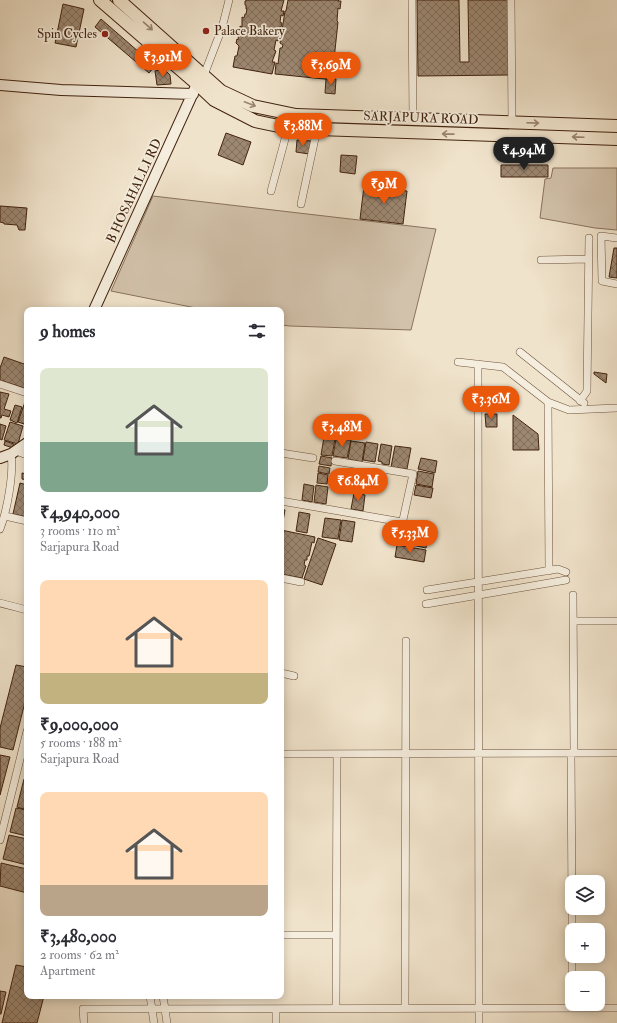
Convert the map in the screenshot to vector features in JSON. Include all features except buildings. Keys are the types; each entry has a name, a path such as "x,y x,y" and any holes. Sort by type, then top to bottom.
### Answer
{"main road":[{"name":"SARJAPURA ROAD","path":"100,0 198,84 221,91 253,106 296,115 617,126"},
{"name":"SARJAPURA ROAD","path":"119,0 214,100 255,121 288,128 617,139"}],"street":[{"path":"0,85 61,90 198,84 222,28 229,0"},
{"path":"412,0 413,120"},
{"path":"511,0 512,122"},
{"name":"B HOSAHALLI RD","path":"95,307 198,84"},
{"path":"271,192 288,128"},
{"path":"301,204 317,129"},
{"path":"617,238 601,236 602,281 617,284"},
{"path":"580,401 586,391 589,238"},
{"path":"541,260 589,259"},
{"path":"520,352 590,408"},
{"path":"458,362 503,367 548,402 569,410 617,408"},
{"path":"478,364 477,582 479,1023"},
{"path":"0,384 24,392"},
{"path":"548,402 549,571"},
{"path":"0,458 13,453 24,445"},
{"path":"13,453 24,455"},
{"path":"0,529 5,516 13,453"},
{"path":"284,453 313,458"},
{"path":"336,461 413,474 399,538"},
{"path":"284,502 402,522"},
{"path":"5,516 24,520"},
{"path":"428,590 558,569 566,572"},
{"path":"284,579 301,582"},
{"path":"426,604 566,580"},
{"path":"572,875 573,596"},
{"path":"0,603 24,609"},
{"path":"574,621 617,621"},
{"path":"405,1008 406,640"},
{"path":"284,674 294,676"},
{"path":"0,840 24,743"},
{"path":"284,754 617,753"},
{"path":"336,1009 337,754"},
{"path":"284,935 336,935"},
{"path":"150,999 154,1023"},
{"path":"163,999 167,1023"},
{"path":"84,1023 83,1009 336,1009 565,1006"},
{"path":"605,1007 617,1008"},
{"path":"276,1009 276,1023"}],"shaded area":[{"path":"553,168 617,168 617,230 595,228 540,218 545,179 551,178"},
{"path":"153,196 436,229 411,330 284,325 284,307 191,307 111,291"}],"place":[{"name":"Palace Bakery","path":"206,31"},
{"name":"Spin Cycles","path":"105,34"}]}
